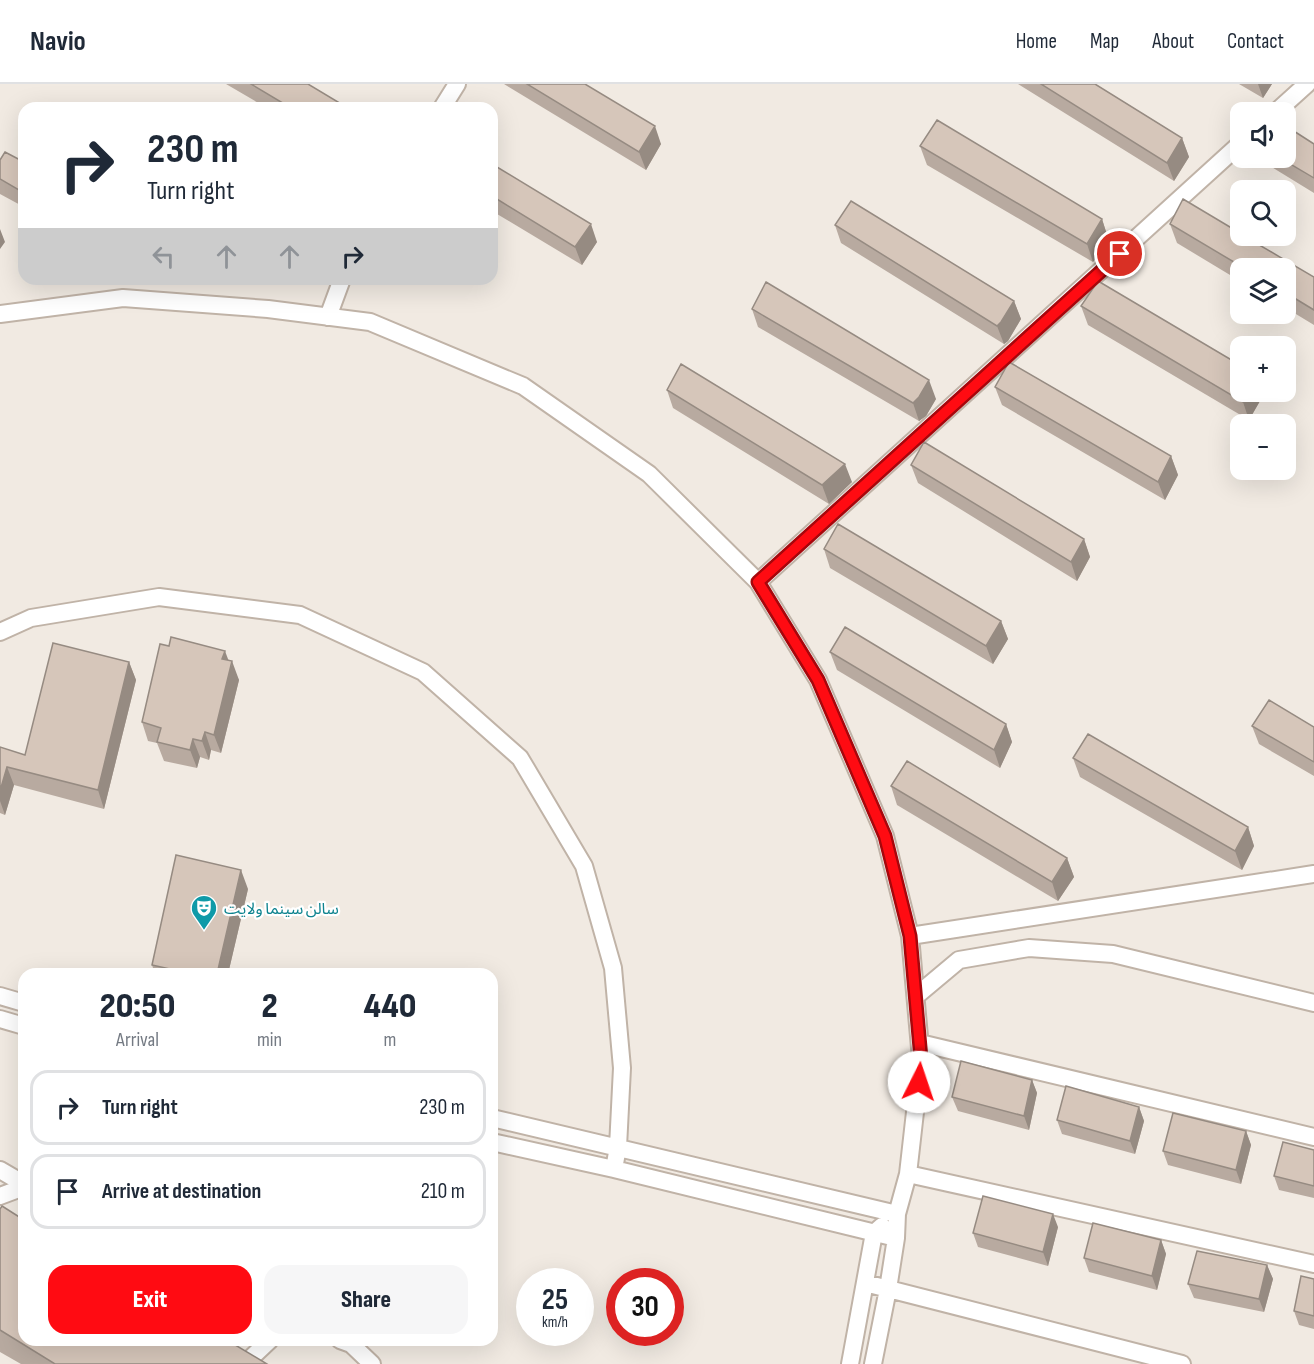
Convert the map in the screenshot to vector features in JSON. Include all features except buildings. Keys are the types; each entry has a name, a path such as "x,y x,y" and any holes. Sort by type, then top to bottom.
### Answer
{"street":[{"path":"446,102 457,84"},
{"path":"1287,102 1307,84"},
{"path":"758,582 1230,153"},
{"path":"328,317 340,285"},
{"path":"0,314 123,298 268,309 370,322 523,386 649,474 758,582 818,680 885,836 910,936 921,1059 908,1174 897,1214 896,1238 888,1289 873,1364"},
{"path":"0,632 31,618 159,597 300,615 423,672 519,758 584,866 613,968 622,1068 618,1147 614,1169"},
{"path":"910,936 1314,874"},
{"path":"916,996 959,960 1029,948 1113,954 1314,1004"},
{"path":"0,996 18,1000"},
{"path":"0,1019 18,1024"},
{"path":"920,1043 1314,1137"},
{"path":"498,1119 897,1214"},
{"path":"498,1143 614,1169 896,1238"},
{"path":"0,1170 18,1181"},
{"path":"908,1174 1314,1264"},
{"path":"0,1196 18,1188"},
{"path":"850,1364 874,1233 897,1214"},
{"path":"865,1283 1182,1364"},
{"path":"252,1358 264,1346"},
{"path":"353,1346 372,1364"}],"place":[{"name":"سالن سینما ولایت","path":"204,931"}],"route":[{"path":"919,1082 921,1059 910,936 885,836 818,680 758,582 1120,254"}]}
